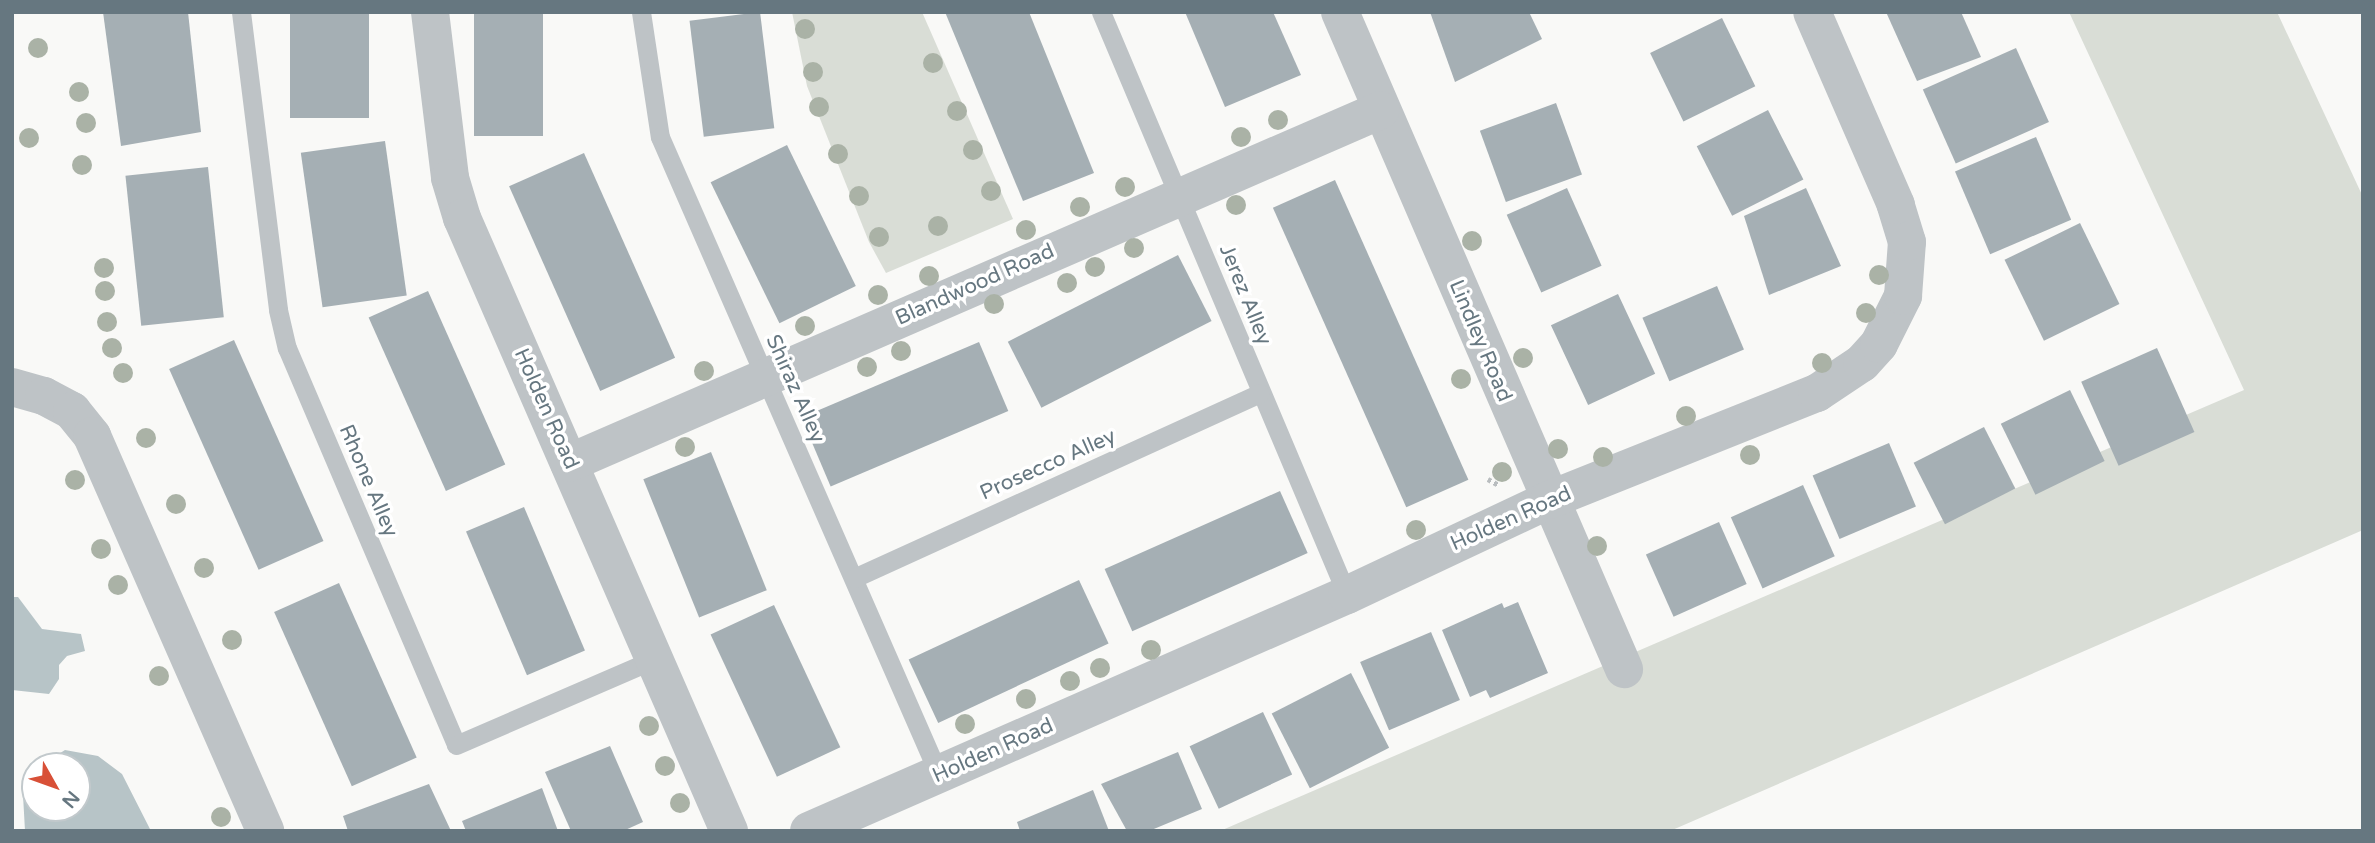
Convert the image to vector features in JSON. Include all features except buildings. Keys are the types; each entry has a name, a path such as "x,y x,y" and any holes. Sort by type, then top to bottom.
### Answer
{"street":[{"name":"Holden Road","path":"430,12 450,178 461,218 729,831"},
{"name":"Lindley Road","path":"1340,12 1624,669"},
{"name":"Holden Road","path":"809,831 1347,595 1549,500 1817,393 1862,363 1893,322 1908,270 1907,242 1896,205 1812,12"},
{"name":"Blandwood Road","path":"569,463 1381,110"},
{"path":"12,387 44,396 72,411 92,436 265,831"}],"lane":[{"name":"Rhone Alley","path":"241,12 278,310 287,348 456,745 655,659"},
{"name":"Shiraz Alley","path":"641,12 660,137 939,775"},
{"name":"Jerez Alley","path":"1101,12 1181,195 1260,393 1347,595"},
{"name":"Prosecco Alley","path":"854,578 1260,393"}],"shaded area":[{"path":"792,12 922,12 1013,219 886,273 869,242 807,86"},
{"path":"2069,12 2277,12 2363,197 2363,530 1670,831 1220,831 2244,390"},
{"path":"12,597 18,597 42,629 81,634 85,651 67,656 59,665 59,679 49,694 12,690"},
{"path":"91,755 98,756 122,774 151,831 25,831 24,822 91,822"}]}
